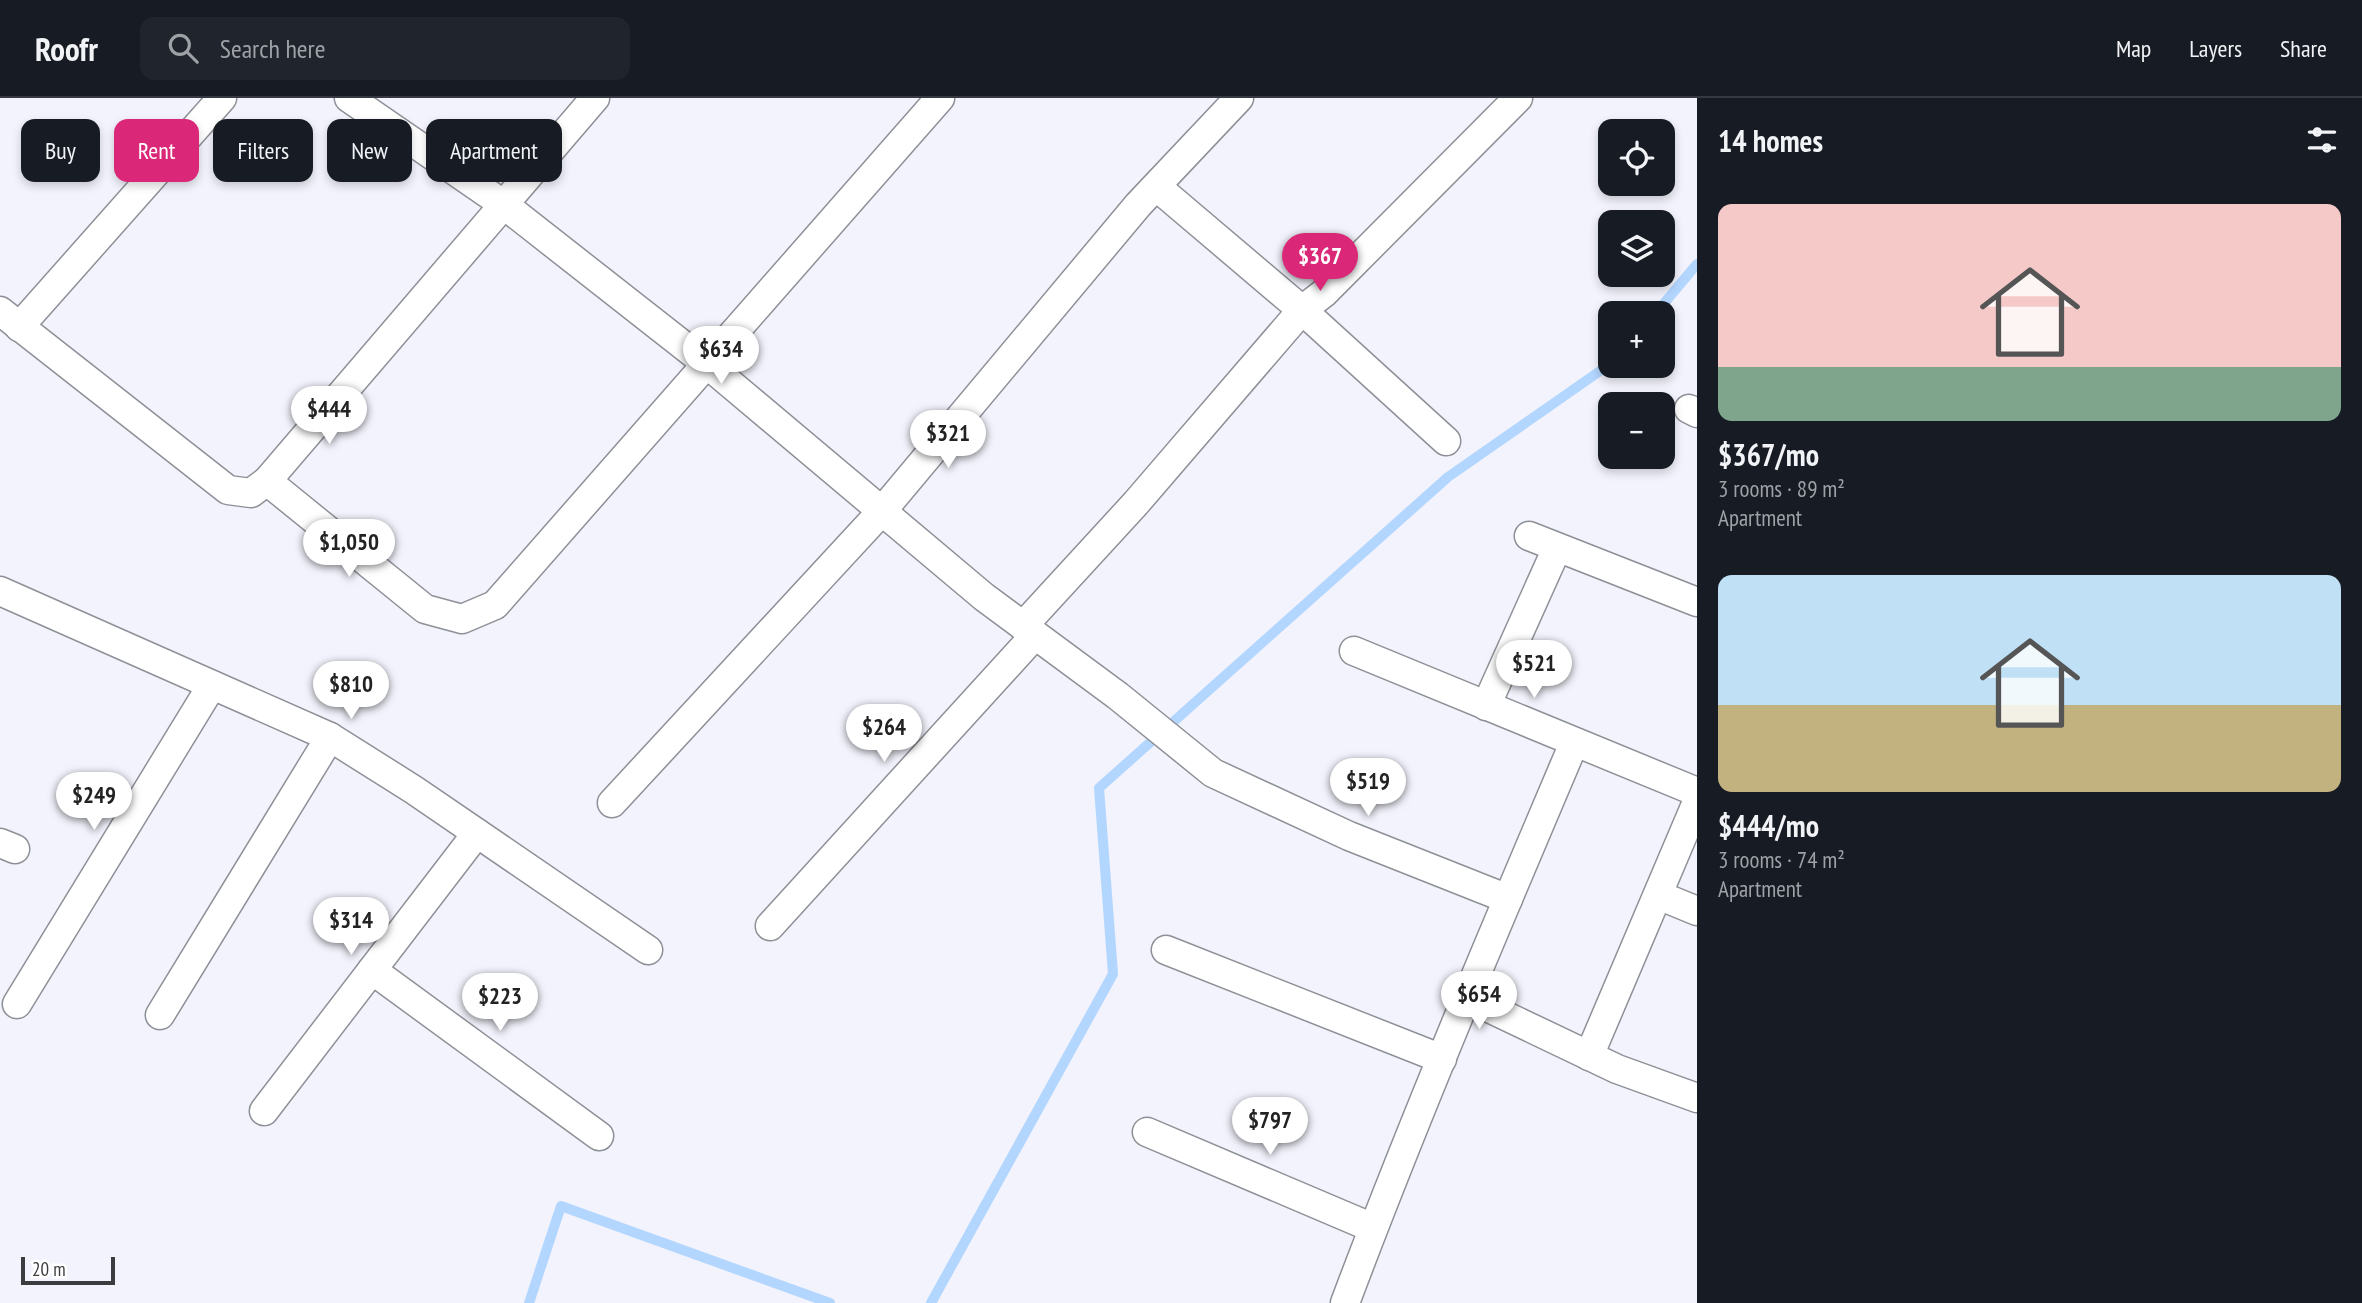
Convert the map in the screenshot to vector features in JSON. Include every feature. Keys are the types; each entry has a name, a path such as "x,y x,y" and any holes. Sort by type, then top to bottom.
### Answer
{"street":[{"path":"222,98 10,319 228,490 251,492 267,481 595,98"},
{"path":"349,98 503,204 707,365 984,597 1118,695 1213,773 1349,836 1507,899"},
{"path":"267,481 425,609 462,620 495,605 940,98"},
{"path":"612,803 882,511 1138,205 1239,98"},
{"path":"770,926 1029,631 1302,310 1324,293 1518,98"},
{"path":"1157,187 1302,310 1446,441"},
{"path":"1529,536 1697,602"},
{"path":"1486,706 1556,548"},
{"path":"0,591 330,737 648,950"},
{"path":"1354,651 1697,792"},
{"path":"18,1004 212,685"},
{"path":"160,1015 330,737"},
{"path":"1346,1303 1373,1228 1466,997 1574,743"},
{"path":"1589,1056 1697,802"},
{"path":"264,1111 477,833"},
{"path":"1658,895 1697,911"},
{"path":"1166,950 1441,1059"},
{"path":"372,970 599,1136"},
{"path":"1466,997 1618,1069 1697,1098"},
{"path":"1147,1132 1373,1228"}],"waterway":[{"path":"1666,301 1697,264"},
{"path":"931,1303 1113,974 1099,788 1448,477 1598,372"},
{"path":"529,1303 561,1206 830,1303"}]}
